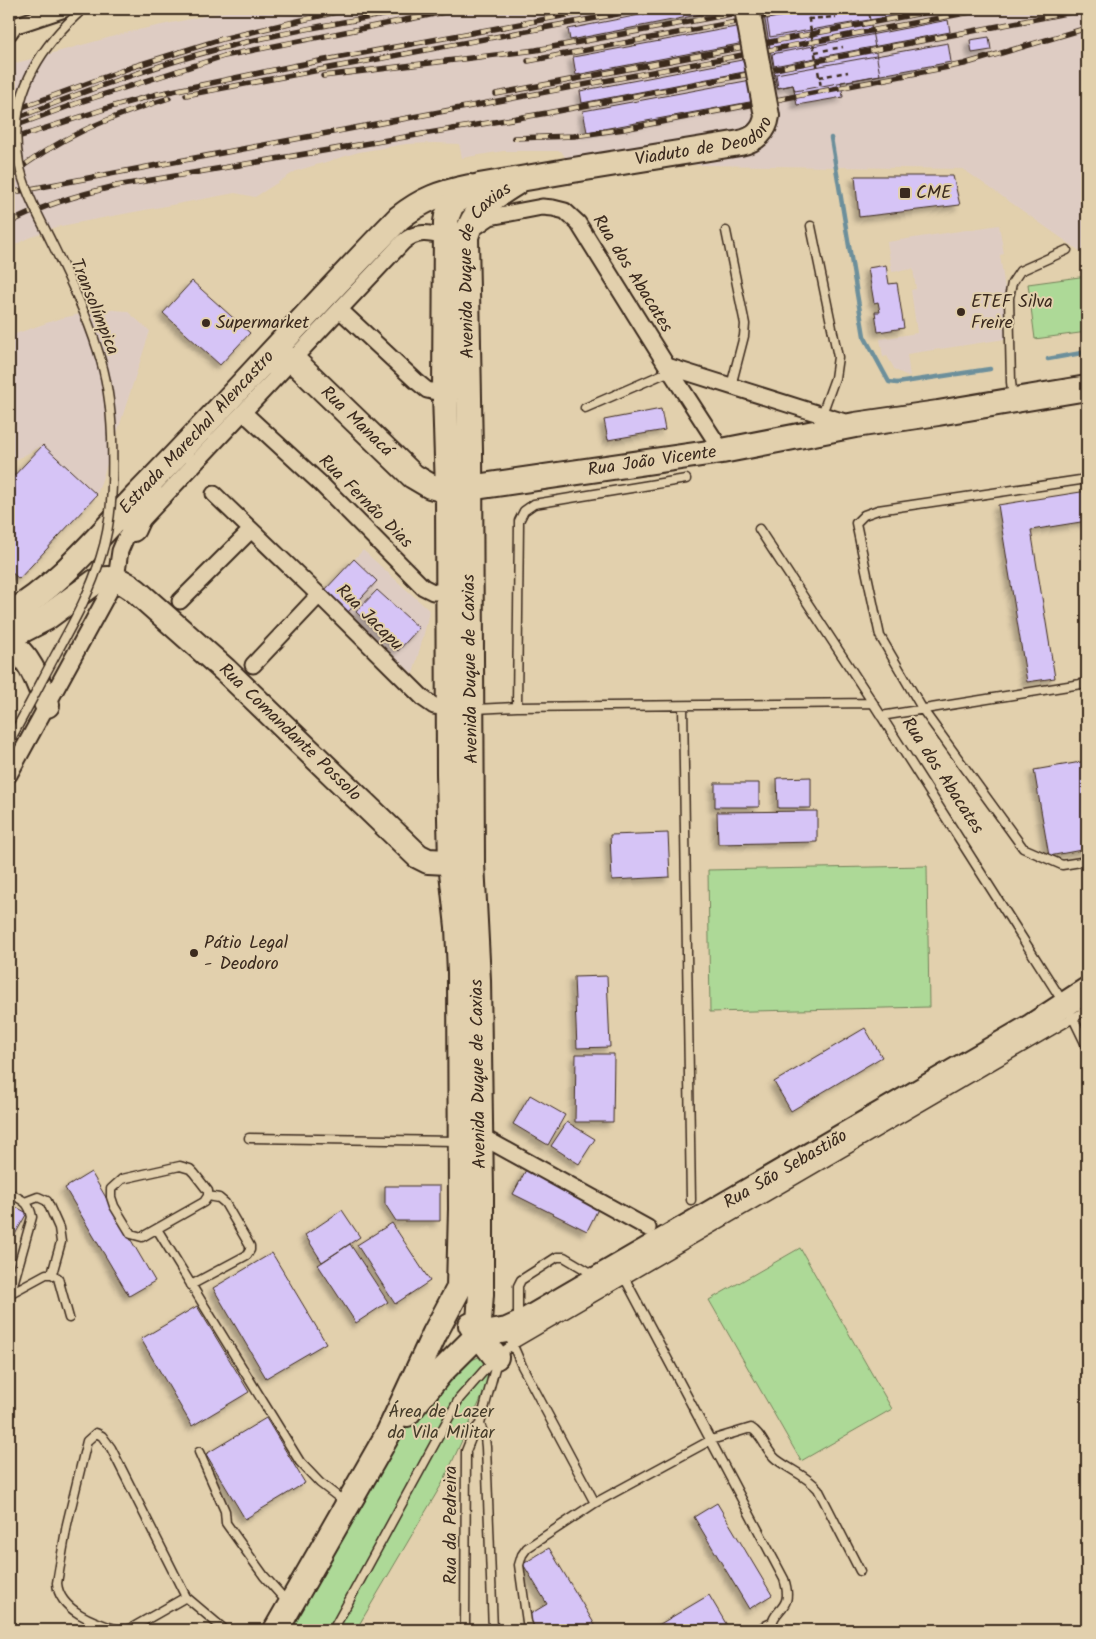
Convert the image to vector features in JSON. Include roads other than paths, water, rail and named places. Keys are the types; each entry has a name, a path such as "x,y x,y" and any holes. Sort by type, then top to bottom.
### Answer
{"main road":[{"name":"Viaduto de Deodoro","path":"527,177 740,143 757,136 765,125 766,116 747,9"},
{"name":"Avenida Duque de Caxias","path":"388,1434 441,1372 478,1335 480,1294 458,928 462,863 449,773 461,709 456,237 447,216 452,204 479,186 527,177"},
{"name":"Avenida Duque de Caxias","path":"459,490 445,394 456,237 469,227 479,210 527,177"},
{"name":"Estrada Marechal Alencastro","path":"9,614 39,593 72,564 404,215 430,198 479,186"},
{"path":"263,363 281,359 293,360"},
{"name":"Rua Manacá","path":"293,360 413,476 430,486 459,490"},
{"name":"Rua João Vicente","path":"459,490 722,451 855,425 1087,388"},
{"path":"134,529 157,476"},
{"path":"9,637 46,618 96,582 116,579"},
{"name":"Rua Comandante Possolo","path":"116,579 136,591 225,670 407,847 428,861 462,863"},
{"path":"9,644 18,650 26,660 39,684 47,705"},
{"name":"Rua São Sebastião","path":"478,1335 509,1339 614,1275 1075,1011 1087,990"},
{"name":"Avenida Duque de Caxias","path":"284,1622 388,1434 427,1349 459,1288 470,1138"},
{"path":"459,1288 464,1311 478,1335"}],"street":[{"path":"10,30 65,9"},
{"name":"Rua dos Abacates","path":"456,237 499,214 542,207 565,211 578,223 722,451"},
{"name":"Estrada Marechal Alencastro","path":"116,579 120,551 126,537 409,237 421,233 456,237"},
{"path":"340,310 427,390 445,394"},
{"name":"Rua João Vicente","path":"668,368 855,425"},
{"name":"Rua Fernão Dias","path":"243,412 320,483 423,587 433,592 460,592"},
{"name":"Rua Jacapu","path":"214,494 320,595 424,699 434,706 461,709"},
{"path":"180,601 250,530"},
{"path":"9,775 116,579"},
{"path":"253,665 320,595"},
{"path":"470,1138 648,1228"}],"lane":[{"name":"Transolímpica","path":"9,742 85,598 101,557 111,503 112,436 107,388 99,351 79,302 32,203 19,164 17,134 20,106 26,84 35,63 52,39 83,9"},
{"path":"811,226 838,357 835,378 822,414"},
{"path":"726,231 745,324 744,336 730,386"},
{"path":"1013,400 1009,298 1012,283 1020,270 1068,250"},
{"path":"585,408 668,368"},
{"path":"517,707 519,521 524,511 534,504 686,479"},
{"path":"1087,479 878,510 864,515 856,523 880,636 923,710 1023,848 1062,865 1087,862"},
{"name":"Rua dos Abacates","path":"759,529 1075,1011 1087,1047"},
{"path":"881,716 1087,684"},
{"path":"461,709 873,703"},
{"path":"683,706 691,1200"},
{"path":"249,1138 470,1138"},
{"path":"180,1166 190,1169 208,1191 208,1196 204,1202 157,1229 142,1237 131,1234 114,1206 111,1189 122,1179 180,1166"},
{"path":"9,1193 25,1202 30,1208 32,1217 10,1296"},
{"path":"191,1285 247,1255 250,1250 250,1246 225,1203 219,1198 208,1196"},
{"path":"25,1202 38,1197 47,1202 59,1228 61,1242 52,1274"},
{"path":"157,1229 300,1462 320,1483 348,1504"},
{"name":"Rua da Pedreira","path":"465,1630 466,1451 474,1431 480,1424 495,1368 509,1339 518,1286 521,1280 557,1257 564,1256 614,1275"},
{"path":"10,1296 46,1274 52,1274 58,1278 69,1318"},
{"path":"614,1275 711,1440 786,1585 788,1600 771,1627 757,1630"},
{"path":"333,1630 459,1399 509,1339 595,1503"},
{"name":"Rua da Pedreira","path":"480,1424 486,1447 493,1630"},
{"path":"530,1630 526,1622 518,1565 527,1548 595,1503 711,1440 750,1428 756,1431 774,1458 810,1480 818,1489 860,1571"},
{"path":"186,1597 130,1629 120,1630 87,1620 64,1601 58,1591 57,1583 68,1524 87,1441 96,1433 102,1436 111,1448 186,1597 225,1630"},
{"path":"199,1452 225,1511 226,1523 264,1576 284,1622"}],"waterway":[{"path":"831,138 864,336 889,382 897,383 990,369"},
{"path":"1048,359 1087,352"}],"railway":[{"path":"9,112 132,67 222,39 349,9"},
{"path":"9,121 112,82 218,49 291,32 415,9"},
{"path":"9,128 80,102 224,56 460,9"},
{"path":"9,140 114,106 158,94 293,66 600,9"},
{"path":"186,95 644,9"},
{"path":"323,76 536,50 758,9"},
{"path":"528,61 805,9"},
{"path":"496,94 943,9"},
{"path":"9,193 987,9"},
{"path":"9,223 61,201 116,186 547,113 1087,9"},
{"path":"514,138 574,136 624,129 964,64 1087,28"},
{"path":"9,177 46,150 66,139 105,121 169,98"}],"place":[{"name":"CME","path":"905,193"},
{"name":"ETEF Silva Freire","path":"961,312"},
{"name":"Supermarket","path":"206,323"},
{"name":"Pátio Legal - Deodoro","path":"194,953"}],"park label":[{"name":"Área de Lazer da Vila Militar","path":"441,1422"}]}
